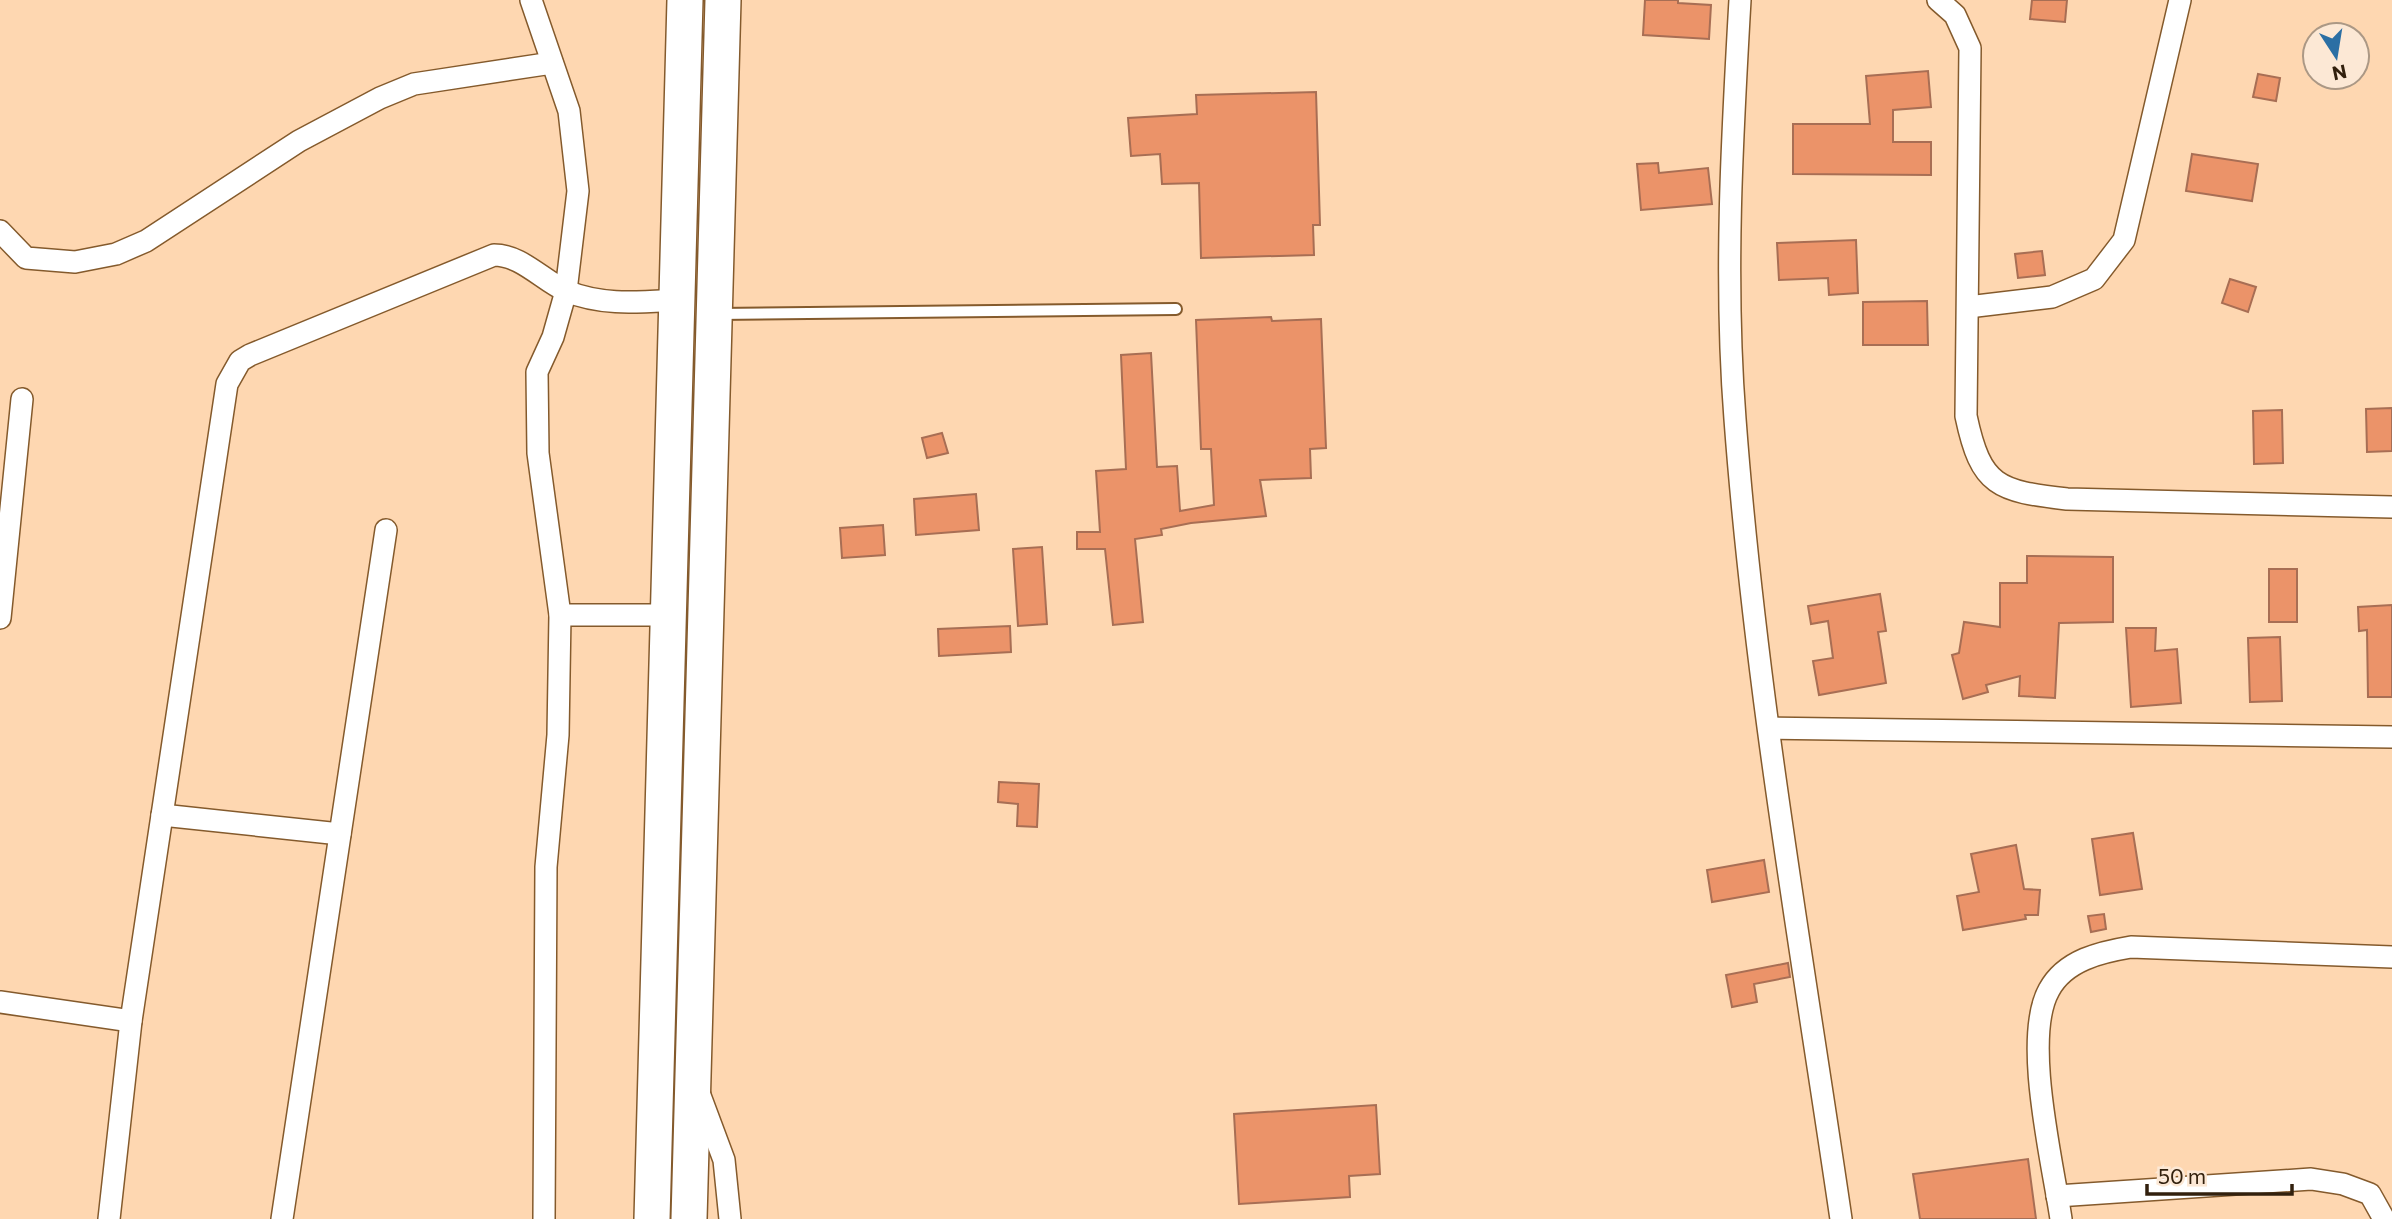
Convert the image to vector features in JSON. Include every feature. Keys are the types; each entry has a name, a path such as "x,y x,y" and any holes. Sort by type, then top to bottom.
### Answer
{"main road":[{"path":"652,1219 685,0"},
{"path":"689,1219 723,0"}],"street":[{"path":"531,0 569,111 578,191 566,290 553,337 537,372 538,453 560,615 558,735 546,867 544,1219"},
{"path":"1740,0 1729,186 1734,415 1754,627 1841,1219"},
{"path":"1938,0 1955,15 1970,48 1966,416 1974,453 1990,478 2018,493 2067,499 2392,508"},
{"path":"1968,307 2052,297 2094,279 2124,240 2180,0"},
{"path":"0,231 26,258 75,262 117,254 146,241 299,141 380,97 414,84 552,63"},
{"path":"109,1219 131,1021 227,384 232,372 250,355 494,255 506,255 566,290 611,304 678,300"},
{"path":"0,618 22,400"},
{"path":"282,1219 386,530"},
{"path":"560,615 668,615"},
{"path":"1769,728 2392,737"},
{"path":"162,815 340,834"},
{"path":"2061,1219 2038,1043 2042,1008 2049,989 2070,966 2098,952 2131,947 2392,957"},
{"path":"0,1002 131,1021"},
{"path":"693,1078 724,1160 730,1219"},
{"path":"2057,1196 2311,1179 2343,1184 2370,1194 2384,1219"}],"lane":[{"path":"715,314 1176,309"}],"building":[{"path":"1645,0 1678,0 1678,3 1711,5 1709,39 1643,35"},
{"path":"2032,0 2067,0 2065,22 2030,19"},
{"path":"1928,71 1931,107 1893,110 1893,142 1931,142 1931,175 1793,174 1793,124 1870,124 1866,76"},
{"path":"2258,74 2280,78 2276,101 2253,97"},
{"path":"1316,92 1320,225 1313,225 1314,255 1201,258 1199,183 1162,184 1160,154 1131,156 1128,118 1197,114 1196,95"},
{"path":"2192,154 2258,164 2252,201 2186,191"},
{"path":"1658,163 1659,173 1708,168 1712,204 1641,210 1637,164"},
{"path":"1856,240 1858,293 1829,295 1828,278 1779,280 1777,243"},
{"path":"2042,251 2045,275 2018,278 2015,254"},
{"path":"2230,279 2256,287 2248,312 2222,303"},
{"path":"1927,301 1928,345 1863,345 1863,302"},
{"path":"1271,317 1272,321 1321,319 1326,448 1310,449 1311,478 1260,480 1266,516 1191,523 1161,529 1162,535 1135,539 1143,622 1113,625 1105,549 1077,549 1077,532 1100,532 1096,471 1126,469 1121,355 1151,353 1157,467 1177,466 1180,511 1214,505 1211,449 1201,449 1196,320"},
{"path":"2392,408 2392,451 2367,452 2366,409"},
{"path":"2282,410 2283,463 2254,464 2253,411"},
{"path":"942,433 948,453 927,458 922,438"},
{"path":"976,494 979,530 916,535 914,499"},
{"path":"883,525 885,555 842,558 840,528"},
{"path":"1042,547 1047,624 1018,626 1013,549"},
{"path":"2027,556 2113,557 2113,622 2059,623 2055,698 2019,696 2020,676 1986,685 1988,692 1963,699 1952,655 1959,653 1964,622 2000,627 2000,583 2027,583"},
{"path":"2269,569 2297,569 2297,622 2269,622"},
{"path":"1880,594 1886,631 1878,632 1886,683 1819,695 1813,661 1833,658 1828,621 1811,624 1808,606"},
{"path":"2392,605 2392,697 2368,697 2367,630 2359,631 2358,607"},
{"path":"1010,626 1011,652 939,656 938,629"},
{"path":"2126,628 2156,628 2155,651 2177,649 2181,703 2131,707"},
{"path":"2280,637 2282,701 2250,702 2248,638"},
{"path":"999,782 1039,784 1037,827 1017,826 1018,804 998,802"},
{"path":"2133,833 2142,889 2100,895 2092,839"},
{"path":"2016,845 2024,889 2040,890 2038,915 2025,915 2026,919 1963,930 1957,896 1979,892 1971,854"},
{"path":"1764,860 1769,892 1712,902 1707,870"},
{"path":"2104,914 2106,929 2091,932 2088,916"},
{"path":"1788,963 1790,977 1754,984 1757,1002 1732,1007 1726,975"},
{"path":"1376,1105 1380,1174 1349,1176 1350,1197 1239,1204 1234,1114"},
{"path":"2028,1159 2036,1219 1920,1219 1913,1174"}]}
